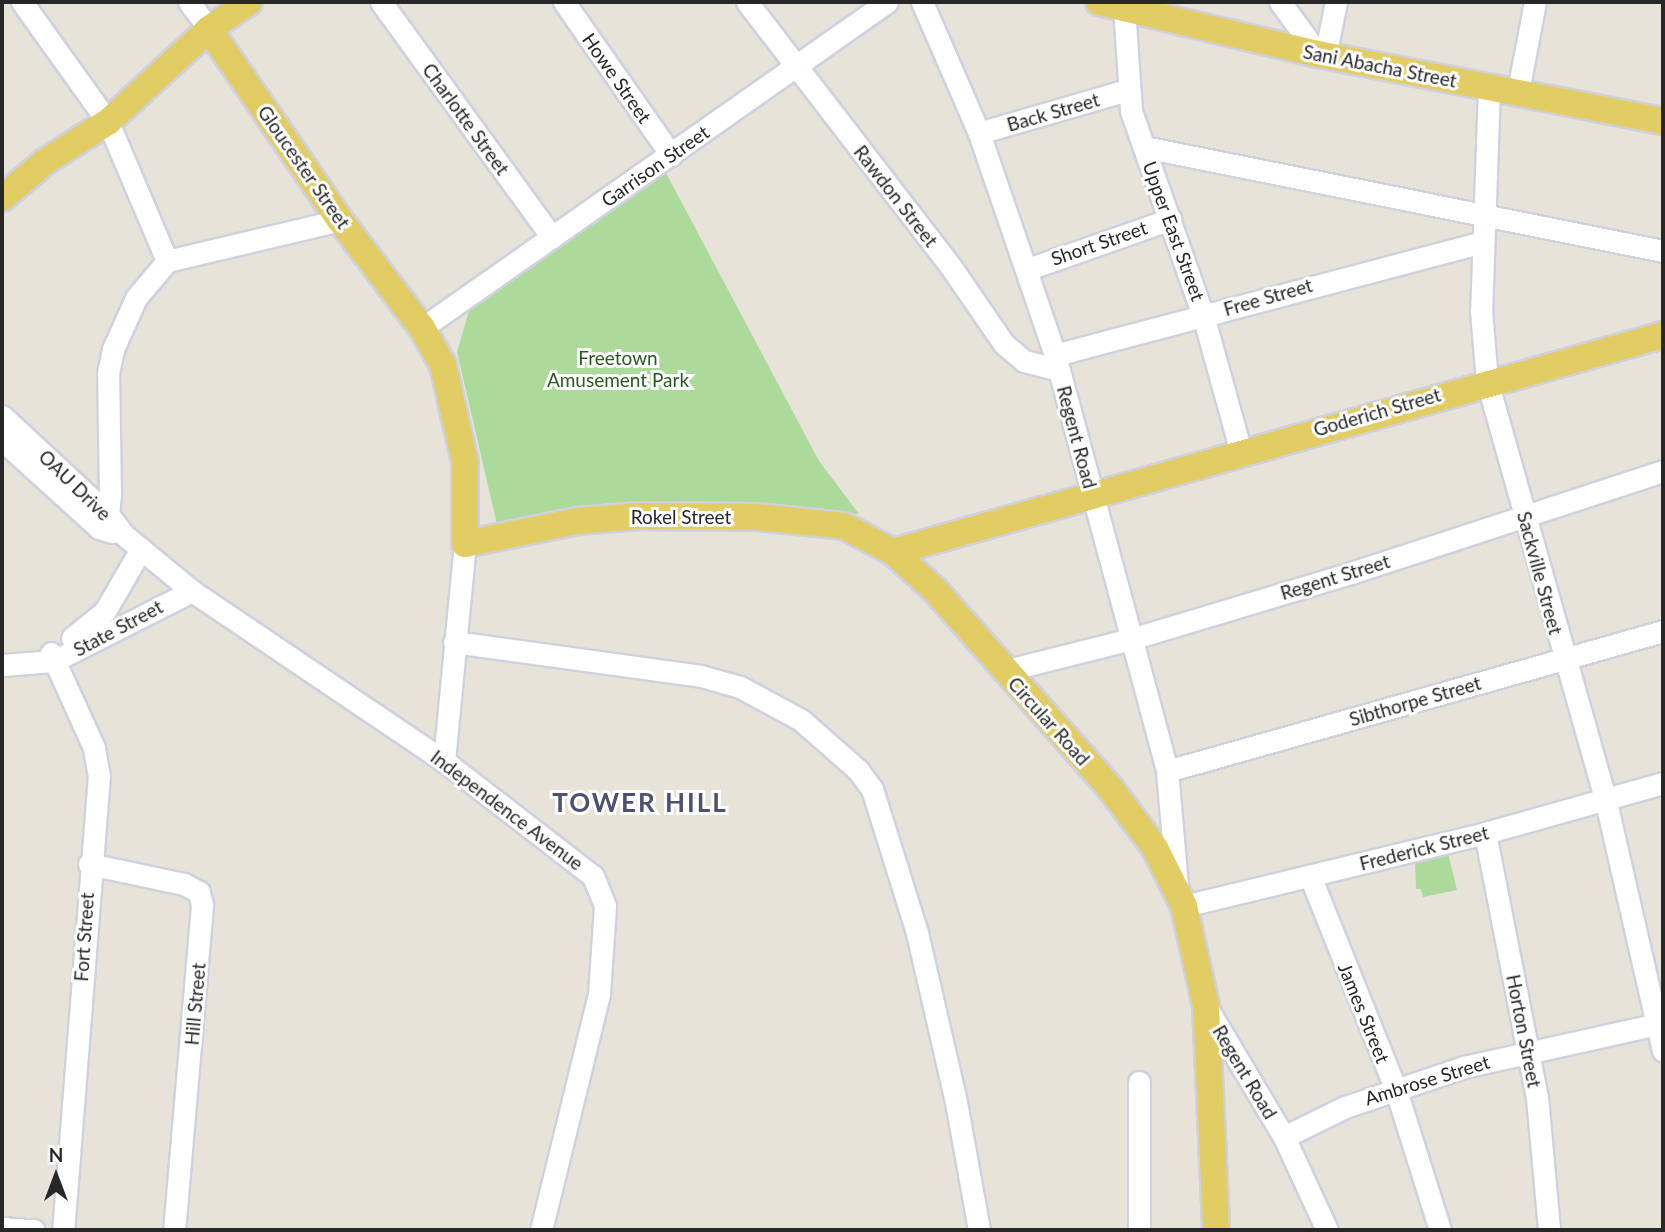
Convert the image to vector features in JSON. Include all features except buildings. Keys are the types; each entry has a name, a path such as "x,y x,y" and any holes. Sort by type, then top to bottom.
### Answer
{"main road":[{"path":"2,198 46,161 107,122 209,29 249,2"},
{"name":"Sani Abacha Street","path":"1114,4 1322,55 1663,121"},
{"name":"Gloucester Street","path":"209,29 340,220 422,328 443,365 456,407 465,462 465,544"},
{"name":"Goderich Street","path":"893,552 1488,381 1663,335"},
{"name":"Rokel Street","path":"465,544 578,521 700,515 844,526 893,552"},
{"name":"Circular Road","path":"893,552 935,590 1111,789 1180,897"},
{"name":"Regent Road","path":"1180,897 1206,1006"},
{"path":"1206,1006 1216,1230"}],"street":[{"path":"22,2 107,122 167,261"},
{"name":"Gloucester Street","path":"189,2 209,29"},
{"name":"Charlotte Street","path":"381,2 552,237"},
{"name":"Howe Street","path":"564,2 671,155"},
{"name":"Rawdon Street","path":"747,2 951,267 1004,344 1024,361 1057,363"},
{"name":"Garrison Street","path":"422,328 887,2"},
{"name":"Regent Road","path":"922,2 979,134 1028,269 1057,363 1167,771 1180,897"},
{"path":"1280,2 1322,55"},
{"path":"1322,55 1336,2"},
{"path":"1518,91 1535,2"},
{"name":"Upper East Street","path":"1114,4 1127,90 1144,147 1203,315 1241,452"},
{"name":"Sackville Street","path":"1489,87 1481,311 1488,381 1563,658 1606,802 1661,1023 1663,1051"},
{"name":"Back Street","path":"979,134 1127,90"},
{"path":"1144,147 1663,251"},
{"name":"Short Street","path":"1028,269 1171,219"},
{"path":"104,521 107,373 113,349 136,298 167,261 340,220"},
{"name":"Free Street","path":"1057,363 1203,315 1482,242"},
{"name":"OAU Drive","path":"2,416 104,521"},
{"name":"OAU Drive","path":"2,440 124,535"},
{"name":"Regent Street","path":"1004,671 1131,639 1525,518 1663,471"},
{"name":"Independence Avenue","path":"124,535 192,591 444,761 593,876 605,906 599,994 541,1230"},
{"path":"444,761 465,544"},
{"name":"State Street","path":"50,659 105,611 141,549"},
{"name":"State Street","path":"2,665 50,659 192,591"},
{"name":"Sibthorpe Street","path":"1167,771 1663,631"},
{"path":"454,642 701,676 740,687 801,720 859,769 875,799 917,933 957,1102 979,1230"},
{"name":"Fort Street","path":"50,659 97,761 64,1230"},
{"name":"Frederick Street","path":"1180,897 1310,876 1606,802 1663,783"},
{"name":"Horton Street","path":"1485,833 1529,1050 1544,1146 1549,1230"},
{"name":"Hill Street","path":"89,864 184,884 199,892 202,905 174,1230"},
{"name":"James Street","path":"1310,876 1395,1087 1440,1230"},
{"name":"Regent Road","path":"1206,1006 1284,1136 1327,1230"},
{"name":"Ambrose Street","path":"1284,1136 1395,1087 1529,1050 1661,1023"},
{"path":"1139,1082 1139,1230"},
{"path":"2,1228 34,1230"}],"green space":[{"name":"Freetown Amusement Park","path":"666,173 819,461 859,514 650,501 563,514 499,533 457,352 471,304"},
{"path":"1448,853 1457,890 1423,897 1421,889 1416,889 1415,861"}],"district":[{"name":"TOWER HILL","path":"640,803"}]}
